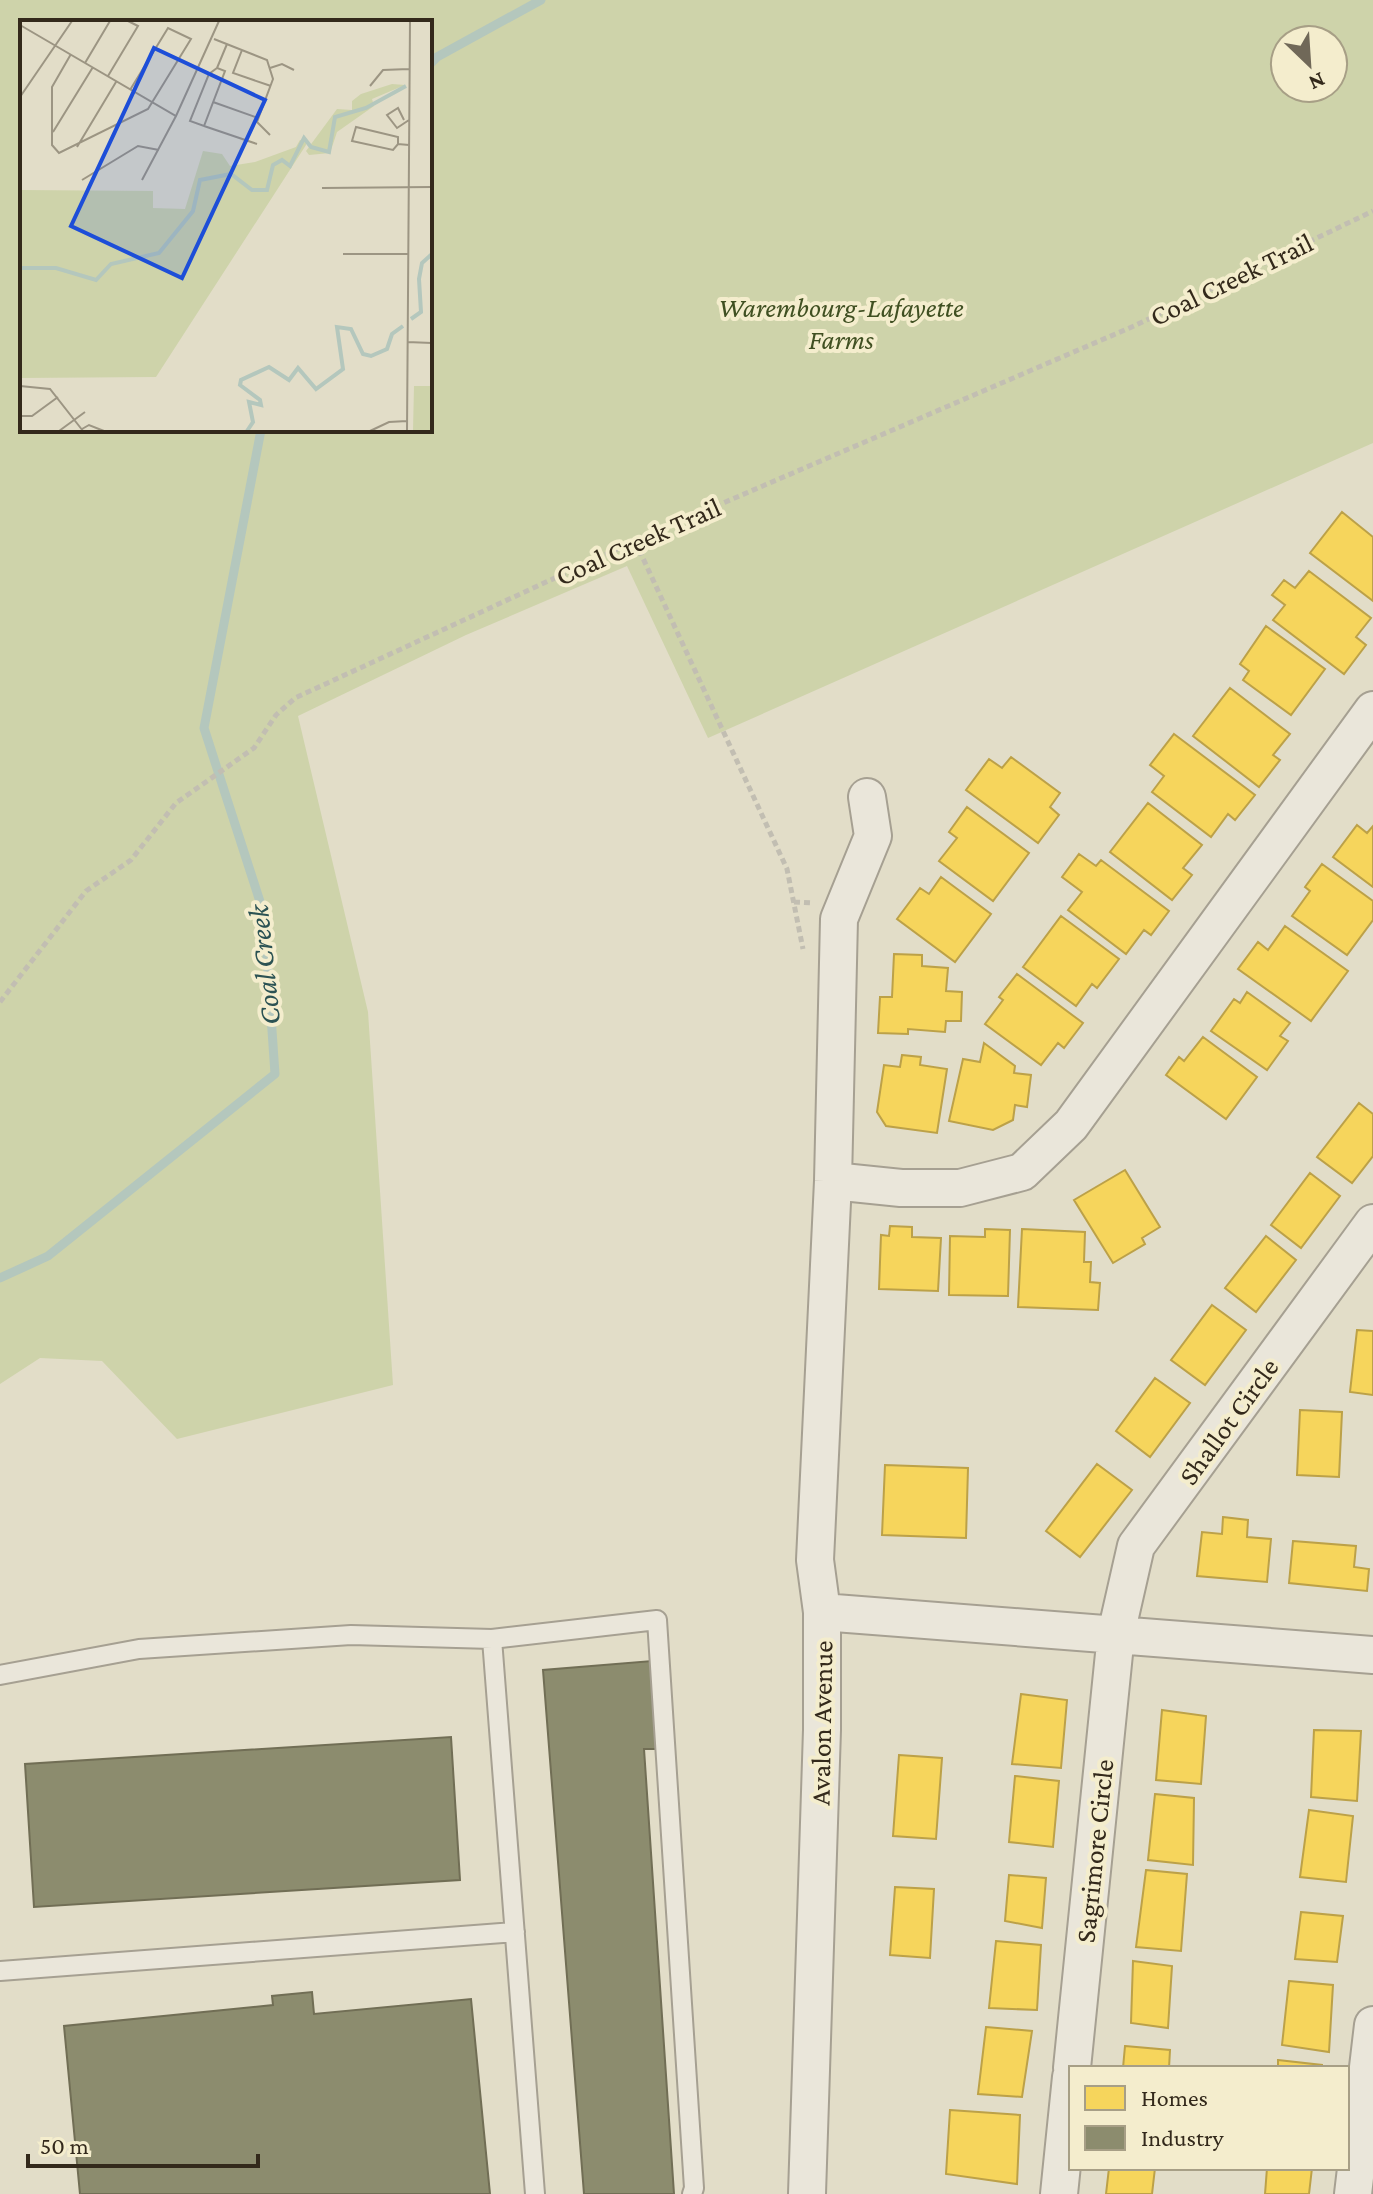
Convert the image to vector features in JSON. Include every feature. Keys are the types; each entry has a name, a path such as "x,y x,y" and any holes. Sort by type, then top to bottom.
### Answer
{"street":[{"path":"833,1181 901,1188 960,1188 1022,1172 1071,1125 1373,710"},
{"path":"822,1612 815,1560 833,1181 839,919 873,836 867,797"},
{"name":"Shallot Circle","path":"1116,1634 1136,1546 1373,1223"},
{"name":"Avalon Avenue","path":"807,2194 822,1730 822,1612 1373,1655"},
{"name":"Sagrimore Circle","path":"1072,2066 1116,1634"},
{"path":"1353,2194 1373,2025"},
{"path":"1059,2194 1069,2096"}],"lane":[{"path":"0,1675 139,1649 351,1635 492,1639 657,1620 692,2194"},
{"path":"492,1639 535,2194"},
{"path":"0,1971 515,1932"}],"path":[{"name":"Coal Creek Trail","path":"0,1002 86,891 131,860 176,803 254,748 276,715 295,698 635,541 1134,326 1373,211"},
{"path":"635,541 787,869 804,953"}],"green space":[{"name":"Warembourg-Lafayette Farms","path":"0,0 1373,0 1373,443 708,738 627,566 466,635 298,716 368,1012 393,1385 177,1439 102,1361 40,1358 0,1384"}],"building: Homes":[{"path":"1342,512 1373,537 1373,601 1310,553"},
{"path":"1309,571 1371,618 1356,637 1366,645 1344,674 1273,620 1285,605 1272,595 1284,580 1295,588"},
{"path":"1266,626 1325,669 1291,715 1243,680 1249,671 1240,664"},
{"path":"1230,688 1290,734 1273,755 1280,760 1259,787 1193,736"},
{"path":"1174,734 1255,795 1235,820 1228,814 1211,837 1152,792 1164,776 1150,765"},
{"path":"1011,757 1060,793 1050,807 1059,815 1038,843 966,790 989,759 1002,768"},
{"path":"1148,803 1202,845 1183,868 1192,875 1172,900 1110,852"},
{"path":"967,807 1029,853 993,901 939,861 957,838 949,832"},
{"path":"1357,825 1367,833 1373,826 1373,887 1333,857"},
{"path":"1079,854 1096,866 1101,860 1169,911 1151,935 1144,930 1126,954 1068,910 1082,892 1062,877"},
{"path":"1322,864 1373,901 1373,920 1347,955 1292,916 1310,891 1305,887"},
{"path":"941,877 991,914 955,962 897,919 920,888 929,894"},
{"path":"1061,916 1119,959 1097,988 1092,984 1076,1006 1023,967"},
{"path":"1285,926 1348,971 1311,1021 1238,969 1258,942 1268,950"},
{"path":"894,954 922,955 922,966 948,968 946,991 962,992 961,1021 946,1021 945,1032 908,1029 908,1034 878,1033 880,997 892,997"},
{"path":"1017,974 1083,1023 1064,1048 1058,1043 1041,1065 985,1024 1003,1000 999,997"},
{"path":"1247,992 1290,1023 1280,1036 1288,1041 1267,1070 1211,1031 1234,999 1240,1003"},
{"path":"1203,1037 1257,1077 1226,1119 1166,1075 1179,1057 1184,1061"},
{"path":"984,1043 1015,1066 1014,1073 1031,1075 1027,1107 1015,1105 1013,1120 993,1130 949,1121 963,1059 980,1062"},
{"path":"902,1055 921,1057 920,1065 947,1069 937,1133 886,1126 877,1112 884,1065 900,1067"},
{"path":"1359,1103 1373,1114 1373,1156 1352,1183 1317,1157"},
{"path":"1125,1170 1160,1227 1142,1238 1145,1244 1113,1263 1074,1200"},
{"path":"1310,1173 1340,1196 1301,1248 1271,1225"},
{"path":"890,1226 912,1227 912,1237 941,1238 938,1291 879,1289 881,1235 889,1236"},
{"path":"985,1229 1010,1230 1008,1296 949,1295 950,1236 985,1237"},
{"path":"1022,1229 1085,1232 1084,1262 1091,1262 1090,1282 1100,1283 1098,1310 1018,1307"},
{"path":"1266,1236 1296,1260 1256,1312 1225,1288"},
{"path":"1212,1305 1246,1330 1205,1385 1171,1360"},
{"path":"1357,1330 1373,1331 1373,1395 1350,1392"},
{"path":"1155,1378 1190,1403 1150,1457 1116,1431"},
{"path":"1300,1410 1342,1412 1339,1477 1297,1475"},
{"path":"1097,1464 1132,1490 1080,1557 1046,1531"},
{"path":"885,1465 968,1468 966,1538 882,1535"},
{"path":"1223,1517 1248,1520 1247,1537 1271,1539 1267,1582 1197,1576 1202,1532 1222,1534"},
{"path":"1293,1541 1356,1546 1354,1567 1369,1569 1367,1591 1289,1583"},
{"path":"1021,1694 1067,1700 1061,1768 1012,1764"},
{"path":"1162,1710 1206,1716 1201,1784 1156,1780"},
{"path":"1314,1730 1361,1731 1357,1801 1311,1797"},
{"path":"899,1755 942,1758 936,1839 893,1836"},
{"path":"1015,1776 1059,1781 1053,1847 1009,1842"},
{"path":"1155,1794 1194,1798 1193,1865 1148,1860"},
{"path":"1309,1810 1353,1816 1346,1882 1300,1877"},
{"path":"1146,1870 1187,1874 1181,1951 1136,1947"},
{"path":"1009,1875 1046,1878 1042,1928 1005,1921"},
{"path":"895,1887 934,1889 930,1958 890,1955"},
{"path":"1301,1912 1343,1916 1337,1962 1295,1959"},
{"path":"996,1941 1041,1945 1037,2010 989,2008"},
{"path":"1133,1961 1172,1966 1168,2028 1131,2023"},
{"path":"1289,1981 1333,1985 1329,2052 1282,2045"},
{"path":"986,2027 1032,2031 1022,2097 978,2094"},
{"path":"1125,2046 1170,2050 1169,2066 1123,2066"},
{"path":"1278,2060 1322,2065 1322,2066 1278,2066"},
{"path":"950,2110 1020,2115 1017,2184 946,2174"},
{"path":"1109,2170 1155,2170 1152,2194 1106,2194"},
{"path":"1267,2170 1312,2170 1309,2194 1265,2194"}],"building: Industry":[{"path":"652,1661 660,1749 644,1749 674,2194 584,2194 543,1670"},
{"path":"451,1737 460,1880 34,1907 25,1764"},
{"path":"312,1992 314,2014 471,1999 490,2194 80,2194 64,2026 273,2005 272,1996"}],"waterway":[{"name":"Coal Creek","path":"432,62 541,0"},
{"name":"Coal Creek","path":"0,1278 48,1256 275,1074 264,914 204,728 261,432"}]}
